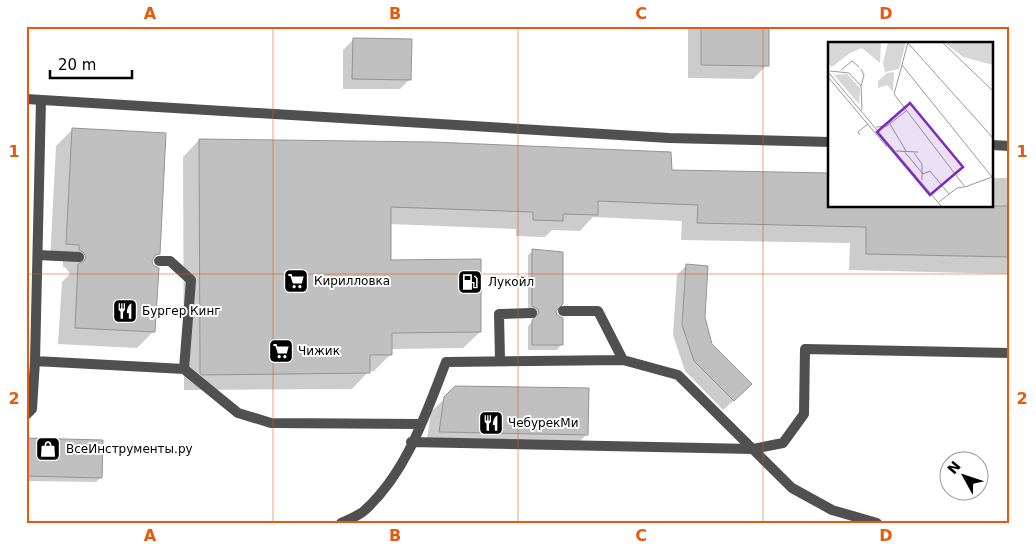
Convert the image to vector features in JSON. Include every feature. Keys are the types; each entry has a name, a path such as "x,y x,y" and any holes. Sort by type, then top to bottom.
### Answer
{"street":[{"path":"26,99 669,138 828,142"},
{"path":"26,415 32,409 35,361 40,100"},
{"path":"994,146 1010,146"},
{"path":"38,255 79,257"},
{"path":"159,261 170,262 191,280 184,369"},
{"path":"563,312 598,311 623,360"},
{"path":"500,360 499,314 532,313"},
{"path":"412,442 753,449 783,443 804,414 805,349 1010,353"},
{"path":"341,523 364,512 395,478 446,362 623,360 678,375 792,488 832,510 878,523"},
{"path":"35,361 184,369 238,413 271,423 420,424"}],"building":[{"path":"701,26 769,26 769,66 701,65"},
{"path":"353,38 412,39 411,80 352,79"},
{"path":"72,128 166,133 160,254 155,255 152,261 153,265 159,268 155,332 75,328 78,264 84,261 86,257 79,250 79,245 66,244"},
{"path":"199,139 433,142 671,152 672,170 828,173 828,208 994,208 994,206 1010,206 1010,257 866,254 866,227 697,223 698,205 598,201 598,215 563,214 563,221 533,220 533,212 391,207 391,260 481,259 481,332 392,333 392,355 370,355 370,373 202,375 200,373"},
{"path":"532,249 563,252 563,304 556,311 557,315 563,318 563,345 532,345 532,320 539,313 538,309 532,306"},
{"path":"686,264 708,266 705,317 712,344 752,384 734,401 694,361 682,325"},
{"path":"455,386 589,388 588,435 439,432 444,397"},
{"path":"26,438 103,440 102,478 26,476"}],"place":[{"name":"Кирилловка","path":"296,281"},
{"name":"Лукойл","path":"470,282"},
{"name":"Бургер Кинг","path":"125,311"},
{"name":"Чижик","path":"281,351"},
{"name":"ЧебурекМи","path":"491,423"},
{"name":"ВсеИнструменты.ру","path":"48,449"}]}
